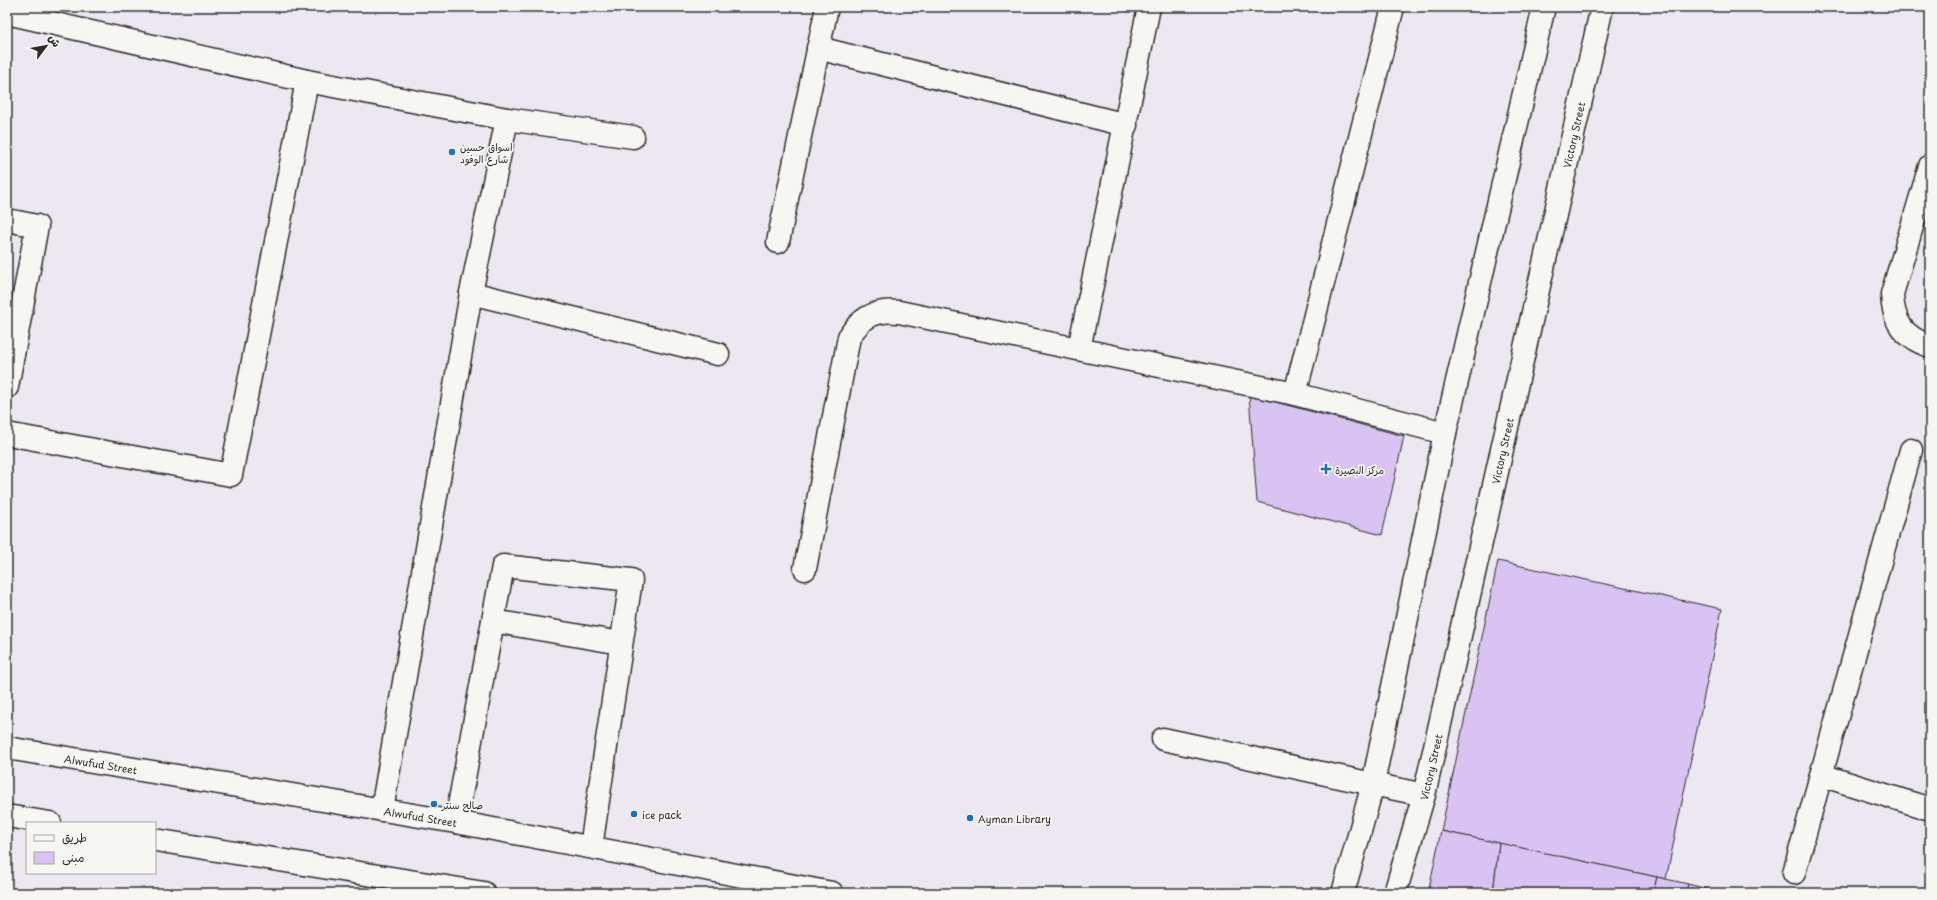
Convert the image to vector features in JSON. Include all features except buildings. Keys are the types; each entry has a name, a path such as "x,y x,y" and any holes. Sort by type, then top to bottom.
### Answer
{"street":[{"path":"778,242 827,7"},
{"path":"1079,349 1149,7"},
{"path":"1343,893 1373,784 1445,433 1544,7"},
{"name":"Victory Street","path":"1395,893 1424,794 1602,7"},
{"path":"1295,394 1390,8"},
{"path":"7,13 307,81 507,119 633,137"},
{"path":"818,48 1126,125"},
{"path":"7,434 231,475 307,81"},
{"path":"382,810 471,293 507,119"},
{"path":"1930,166 1892,294 1892,309 1897,323 1906,334 1918,342 1930,346"},
{"path":"7,220 38,226 7,387"},
{"path":"471,293 718,354"},
{"path":"805,569 849,337 855,326 864,318 875,313 887,311 899,312 1295,394 1445,433"},
{"path":"1794,874 1911,450"},
{"path":"456,822 503,566 631,580 591,847"},
{"path":"493,621 621,642"},
{"path":"1162,739 1424,794"},
{"name":"Alwufud Street","path":"7,748 456,822 832,893"},
{"path":"1821,775 1930,809"},
{"path":"7,816 44,822"},
{"path":"156,840 484,893"}],"place":[{"name":"اسواق حسين شارع الوفود","path":"452,152"},
{"name":"مركز البصيرة","path":"1326,469"},
{"name":"صالح سنتر","path":"434,804"},
{"name":"ice pack","path":"634,814"},
{"name":"Ayman Library","path":"970,818"}]}
